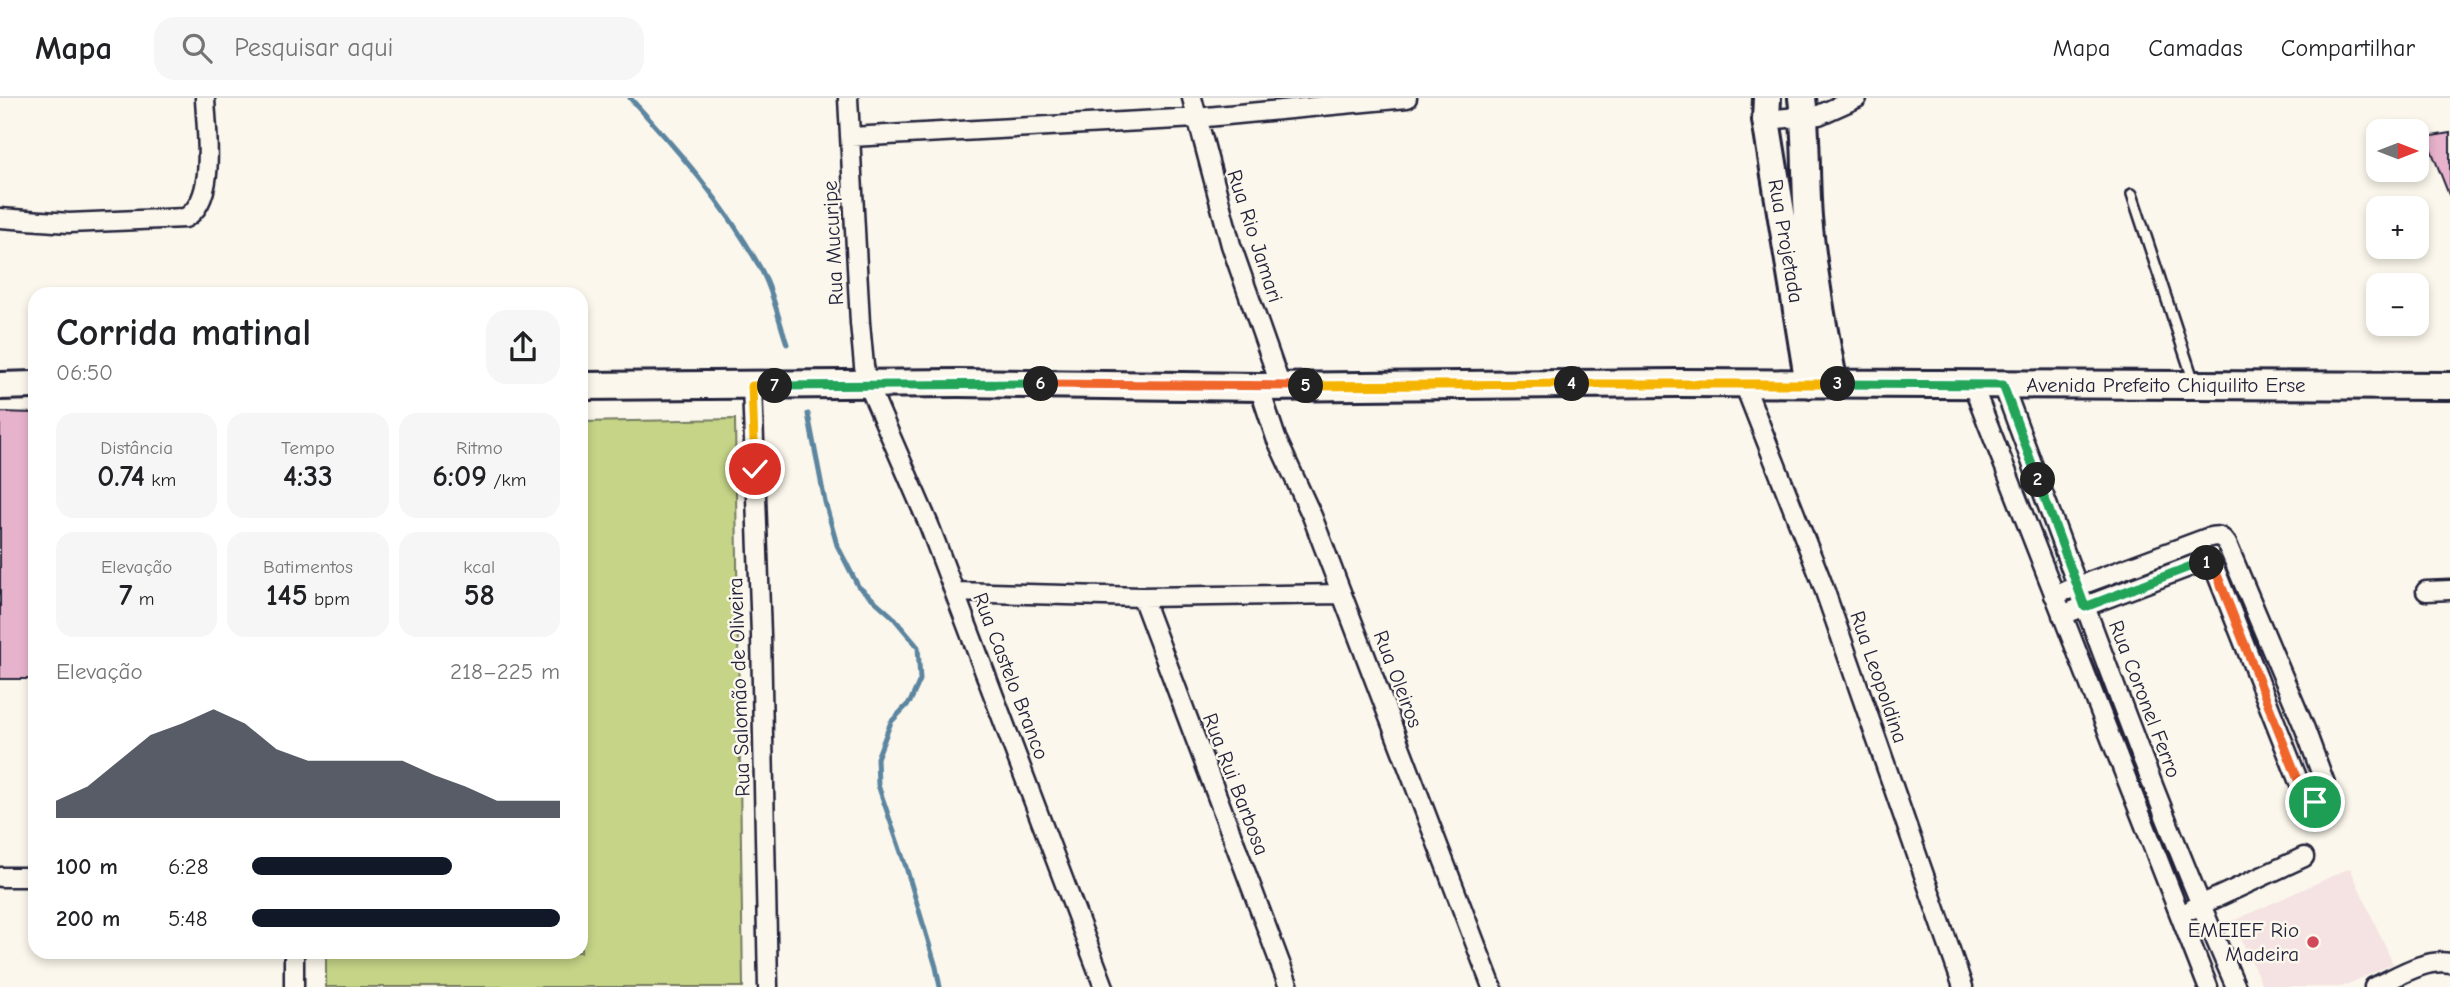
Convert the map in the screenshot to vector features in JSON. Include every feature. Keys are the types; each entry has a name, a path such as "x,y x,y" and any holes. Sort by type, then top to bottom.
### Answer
{"street":[{"path":"0,218 69,223 185,218 194,213 205,192 205,98"},
{"name":"Rua Mucuripe","path":"848,98 860,323 868,384"},
{"name":"Rua Rio Jamari","path":"1192,98 1270,387"},
{"path":"850,136 1196,118 1358,99 1407,98"},
{"path":"1767,109 1833,110 1857,98"},
{"name":"Rua Projetada","path":"1803,108 1806,192 1822,384"},
{"name":"Rua Projetada","path":"1767,109 1822,384"},
{"name":"Rua Castelo Branco","path":"868,384 955,592 1104,987"},
{"name":"Rua Leopoldina","path":"1744,384 1821,580 1963,987"},
{"name":"Rua Coronel Ferro","path":"2003,385 2139,747 2236,987"},
{"path":"0,386 28,386"},
{"name":"Avenida Prefeito Chiquilito Erse","path":"588,386 2450,386"},
{"name":"Rua Salomão de Oliveira","path":"752,386 761,635 768,987"},
{"path":"1973,386 2208,987"},
{"name":"Rua Oleiros","path":"1270,387 1276,438 1312,516 1492,987"},
{"path":"2054,594 2207,538 2223,537 2321,771 2327,794 2319,801 2309,800 2304,795 2216,572 2206,563"},
{"path":"2206,563 2207,538"},
{"path":"2062,615 2194,565 2206,563"},
{"path":"2426,591 2450,590"},
{"path":"955,592 1142,597 1342,594"},
{"name":"Rua Rui Barbosa","path":"1142,597 1289,987"},
{"path":"2118,756 2139,747"},
{"path":"2179,914 2304,857"},
{"path":"0,877 28,877"},
{"path":"294,959 294,987"},
{"path":"2374,987 2426,964 2442,961 2450,963"}],"lane":[{"path":"2132,194 2195,386"}],"shaded area":[{"name":"EMEIEF Rio Madeira","path":"2350,868 2393,964 2341,987 2263,987 2233,921"}],"green space":[{"path":"735,419 743,987 326,987 326,959 588,959 588,422"}],"building":[{"path":"2450,133 2450,195 2429,145 2429,136"},
{"path":"0,412 28,413 28,679 0,679"}],"waterway":[{"path":"630,98 699,177 745,241 767,283 787,344"},
{"path":"808,414 825,502 837,545 858,586 892,616 918,647 920,680 910,702 891,722 877,758 878,785 906,867 940,987"}],"place":[{"name":"EMEIEF Rio Madeira","path":"2313,942"}],"route":[{"path":"755,469 752,386 958,383 1259,387 1676,383 2003,385 2085,607 2194,565 2209,564 2216,572 2247,645 2304,795 2315,802"}]}
